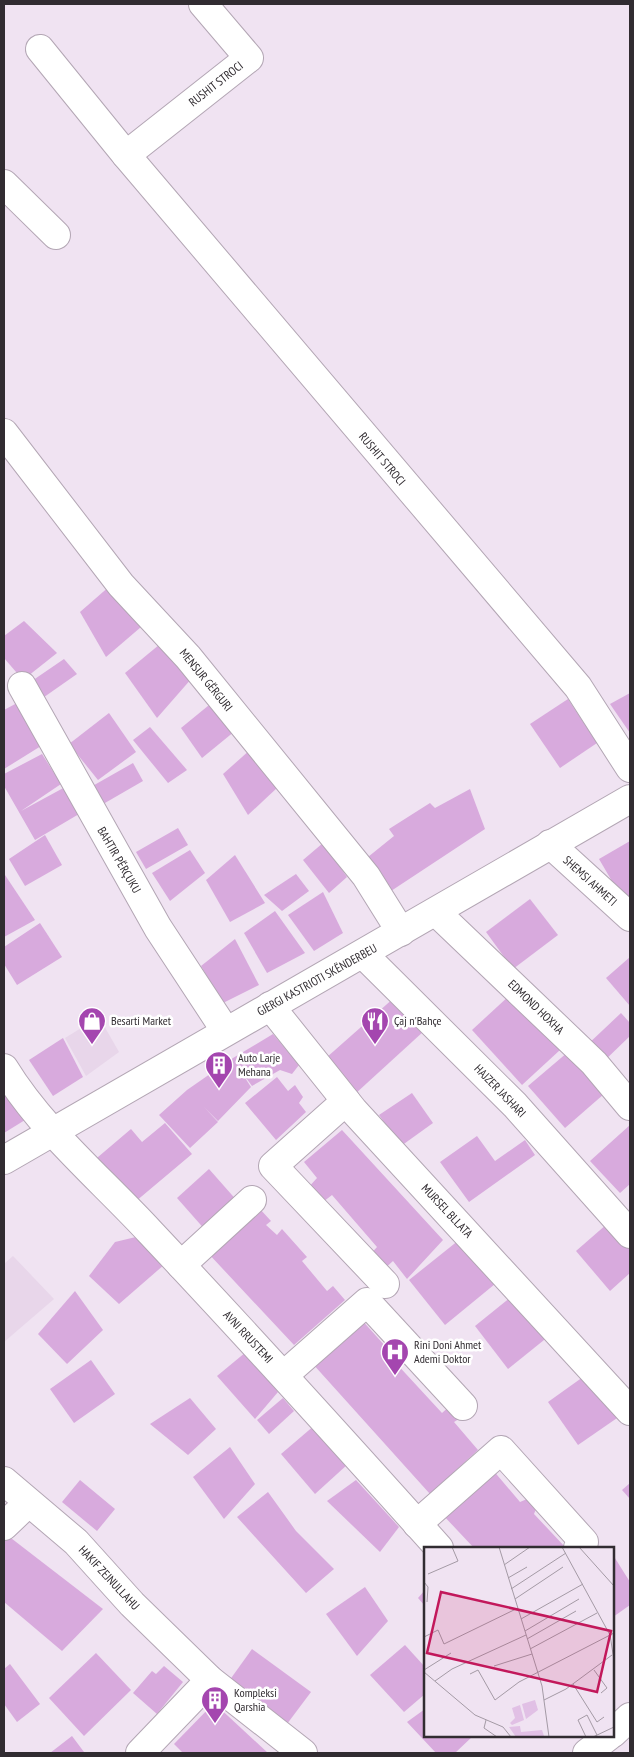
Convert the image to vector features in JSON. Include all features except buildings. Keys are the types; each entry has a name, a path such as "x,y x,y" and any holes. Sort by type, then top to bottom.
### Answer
{"street":[{"name":"RUSHIT STROCI","path":"126,155 249,58 203,4"},
{"name":"RUSHIT STROCI","path":"40,49 126,155 578,687 630,768"},
{"path":"4,184 56,235"},
{"name":"MENSUR GËRGURI","path":"4,433 121,585 188,657 366,876 401,932"},
{"name":"BAHTIR PËRÇUKU","path":"22,686 158,928 225,1030"},
{"name":"GJERGJ KASTRIOTI SKËNDERBEU","path":"4,1160 225,1030 363,954 630,799"},
{"name":"SHEMSI AHMETI","path":"550,844 630,917"},
{"name":"EDMOND HOXHA","path":"436,912 594,1063 630,1106"},
{"name":"HAJZER JASHARI","path":"363,954 515,1105 630,1234"},
{"name":"MURSEL BLLATA","path":"270,1006 346,1101 630,1411"},
{"name":"AVNI RRUSTEMI","path":"4,1068 52,1131 181,1265 438,1547"},
{"path":"346,1101 273,1166 385,1284"},
{"path":"181,1265 252,1200"},
{"path":"284,1376 367,1302 463,1406"},
{"path":"417,1524 501,1450 584,1542 579,1547"},
{"name":"HAKIF ZEJNULLAHU","path":"4,1481 76,1542 132,1604 210,1680 303,1753"},
{"path":"4,1526 28,1503"},
{"path":"140,1753 210,1680"},
{"path":"614,1731 630,1717"}],"shaded area":[{"name":"Besarti Market","path":"99,1017 119,1052 86,1076 65,1038"},
{"path":"13,1256 54,1299 4,1342 4,1264"}],"place":[{"name":"Besarti Market","path":"92,1045"},
{"name":"Çaj n'Bahçe","path":"375,1045"},
{"name":"Auto Larje Mehana","path":"219,1089"},
{"name":"Rini Doni Ahmet Ademi Doktor","path":"395,1376"},
{"name":"Kompleksi Qarshia","path":"215,1724"}]}
